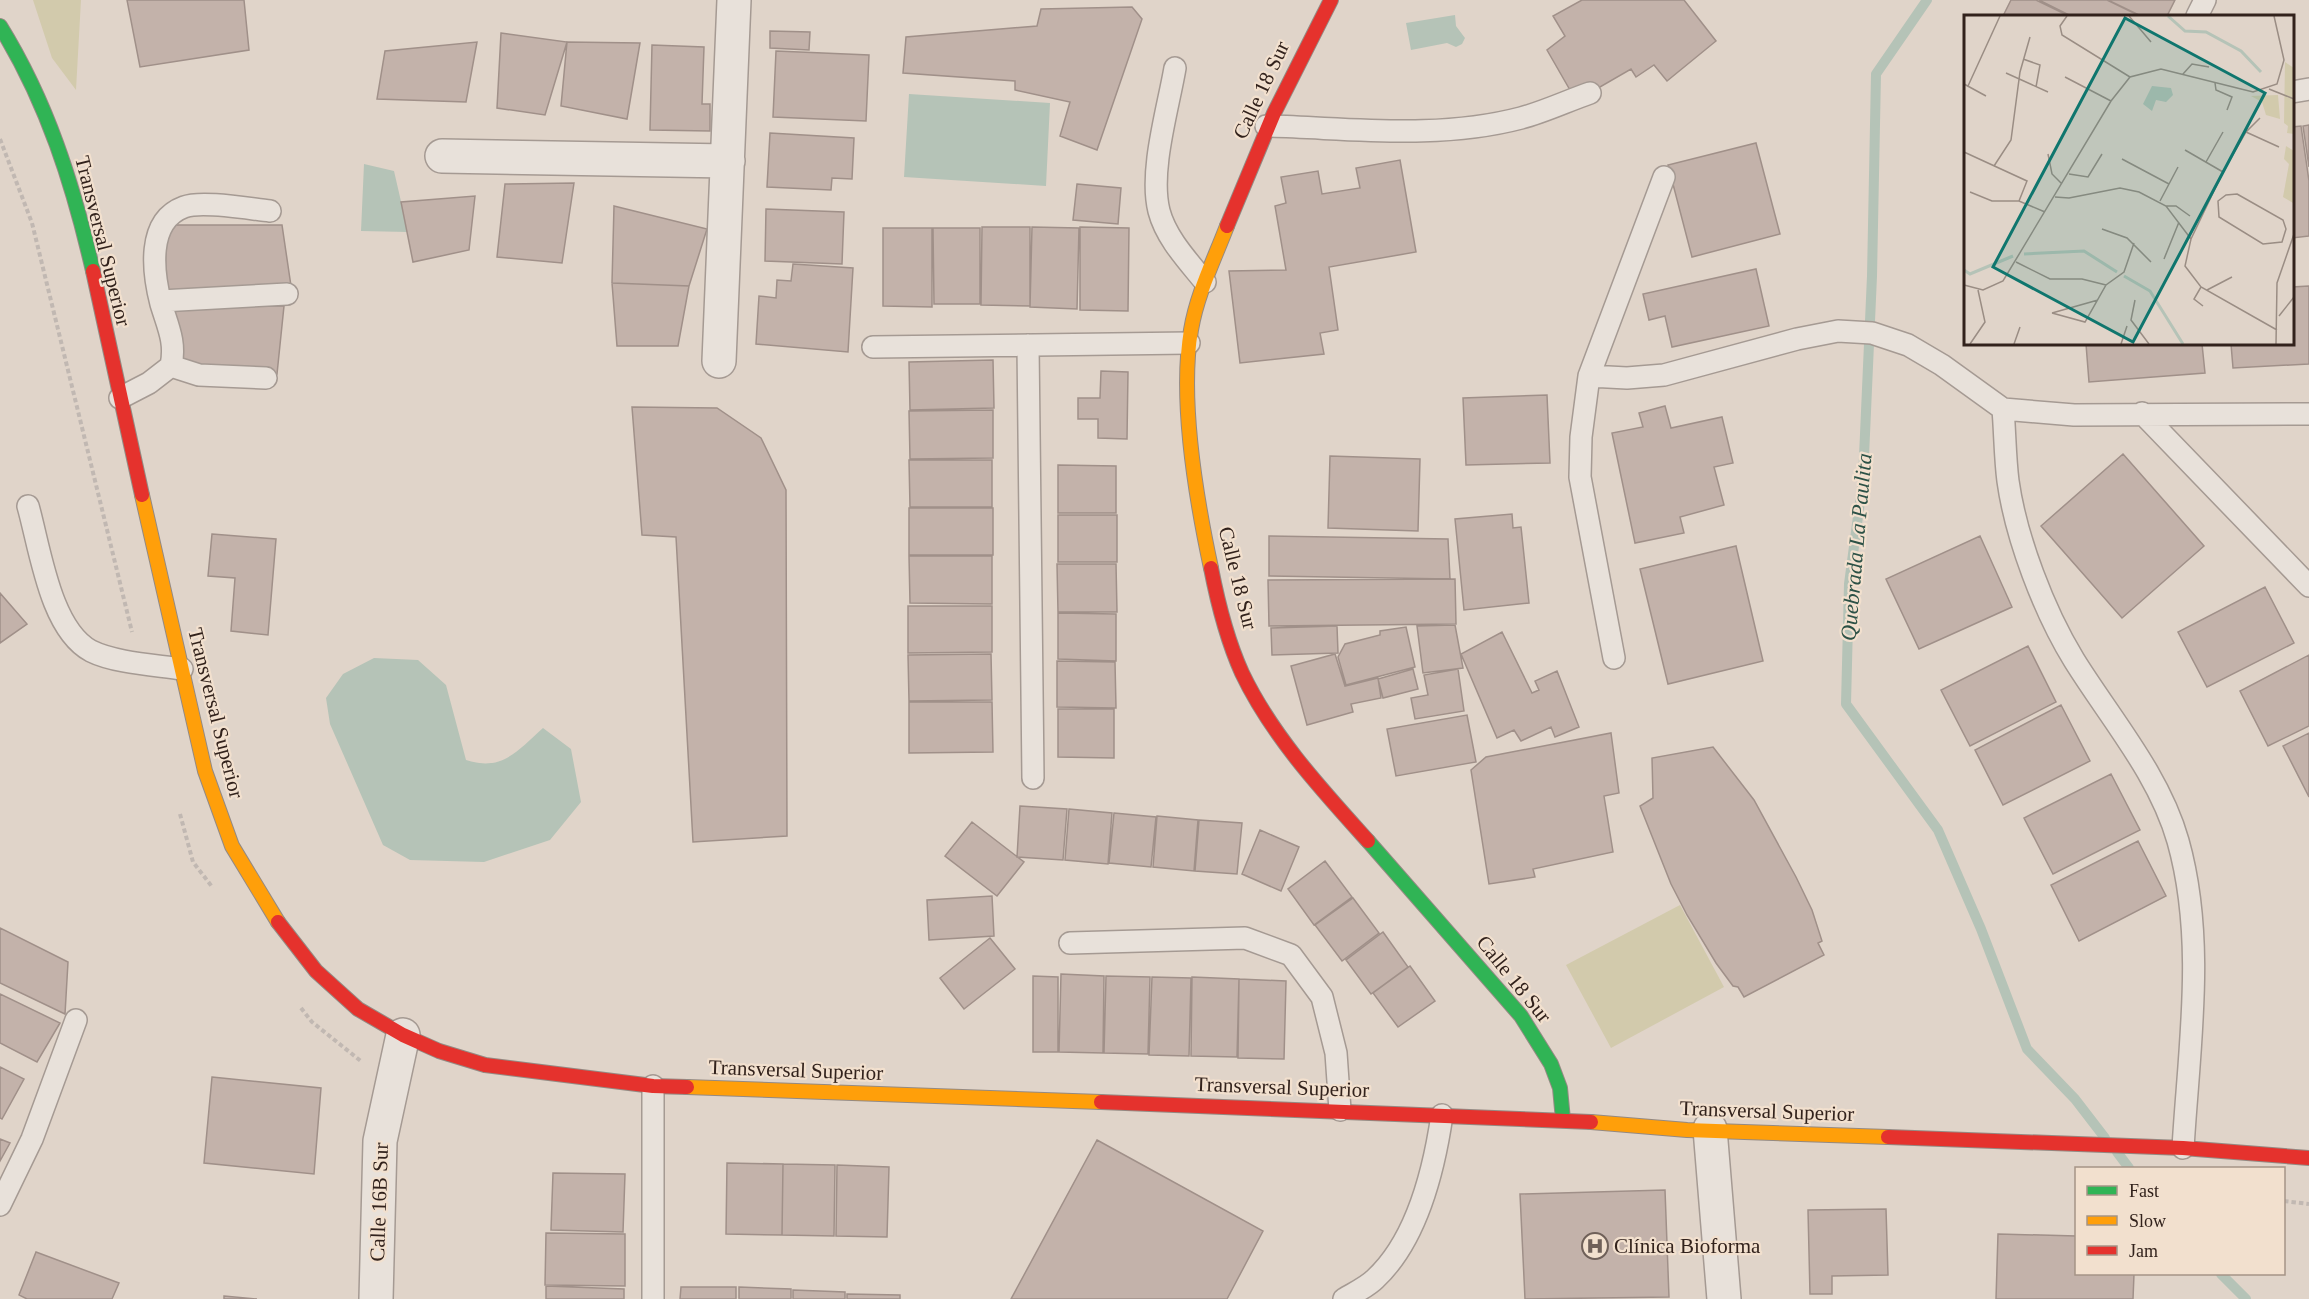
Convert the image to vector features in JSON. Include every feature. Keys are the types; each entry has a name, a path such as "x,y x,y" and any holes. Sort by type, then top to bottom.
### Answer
{"main road":[{"name":"Calle 18 Sur","path":"1331,0 1305,44 1266,126 1204,282 1189,343 1193,445 1203,534 1220,612 1248,685 1287,744 1520,1014 1547,1056 1560,1089 1563,1120"},
{"name":"Transversal Superior","path":"0,26 21,55 40,94 75,203 205,771 228,836 268,909 316,971 358,1009 403,1035 439,1051 486,1065 653,1086 1340,1110 1710,1129 2183,1148 2309,1158"}],"street":[{"path":"719,361 734,0"},
{"path":"442,156 728,161"},
{"name":"Calle 16B Sur","path":"376,1299 380,1141 403,1035"},
{"path":"1710,1129 1724,1299"}],"lane":[{"path":"2198,15 2205,0"},
{"path":"1175,68 1156,176 1159,212 1174,242 1204,282"},
{"path":"2294,92 2309,89"},
{"path":"1266,126 1406,132 1462,129 1522,118 1590,93"},
{"path":"1614,658 1580,477 1581,437 1589,375 1664,177"},
{"path":"120,398 149,383 171,366 175,349 161,301 154,249 162,222 184,206 215,205 270,211"},
{"path":"161,301 287,294"},
{"path":"1589,375 1627,378 1664,375 1797,339 1846,331 1872,333 1908,345 1942,365 2003,409 2074,415 2309,414"},
{"path":"873,347 1189,343"},
{"path":"1028,345 1033,778"},
{"path":"171,366 199,375 266,378"},
{"path":"2003,409 2008,483 2025,546 2048,608 2073,658 2154,783 2178,839 2190,894 2194,978 2183,1148"},
{"path":"2142,413 2309,586"},
{"path":"28,506 60,616 74,639 93,652 183,669"},
{"path":"1070,944 1245,938 1291,955 1322,997 1336,1053 1340,1110"},
{"path":"0,1205 32,1139 76,1020"},
{"path":"653,1086 653,1299"},
{"path":"1344,1299 1375,1280 1411,1231 1437,1150 1442,1115"}],"path":[{"path":"0,139 32,223 140,662"},
{"path":"178,806 193,862 214,890"},
{"path":"298,1003 312,1022 393,1086"},
{"path":"2285,1201 2309,1204"}],"shaded area":[{"path":"33,0 81,0 76,90 52,58"},
{"path":"1455,15 1456,26 1465,38 1462,44 1456,47 1447,43 1411,50 1406,23"},
{"path":"909,94 1050,103 1046,186 904,177"},
{"path":"364,164 394,171 408,232 361,231"},
{"path":"374,658 418,660 446,685 466,760 479,763 500,761 517,751 543,728 571,749 581,802 550,840 484,862 410,860 383,845 330,724 326,698 343,674"},
{"path":"1680,905 1724,987 1611,1048 1566,965"}],"building":[{"path":"127,0 244,0 249,50 140,67"},
{"path":"1582,0 1684,0 1716,41 1667,81 1654,65 1636,77 1631,69 1600,87 1570,90 1547,50 1565,36 1553,16"},
{"path":"2011,0 2036,0 2067,15 2004,15"},
{"path":"2039,0 2107,0 2138,15 2069,15"},
{"path":"2108,0 2175,0 2168,15 2139,15"},
{"path":"1132,7 1142,19 1097,150 1060,136 1070,102 1015,90 1015,81 903,73 906,37 1037,26 1041,9"},
{"path":"770,31 810,32 809,50 770,48"},
{"path":"501,33 567,42 545,115 497,108"},
{"path":"477,42 466,102 377,99 385,51"},
{"path":"567,42 640,43 627,119 561,106"},
{"path":"652,45 704,47 702,104 710,104 710,131 650,130"},
{"path":"776,51 869,55 866,121 773,117"},
{"path":"2309,125 2309,167 2303,126"},
{"path":"2301,126 2309,181 2309,236 2294,238 2294,127"},
{"path":"770,133 854,138 852,179 832,178 831,190 767,187"},
{"path":"1756,143 1780,234 1692,257 1668,165"},
{"path":"1400,160 1416,252 1329,267 1338,330 1320,333 1324,354 1240,363 1229,271 1286,270 1275,206 1286,203 1281,177 1318,171 1322,194 1360,188 1356,168"},
{"path":"574,183 562,263 497,257 505,184"},
{"path":"1077,184 1121,188 1118,224 1073,220"},
{"path":"475,196 469,250 413,262 401,202"},
{"path":"614,206 707,229 689,286 612,283"},
{"path":"766,209 844,212 842,264 765,261"},
{"path":"166,225 282,225 291,286 165,296"},
{"path":"982,227 1030,227 1030,306 981,305"},
{"path":"1032,227 1079,228 1077,309 1030,307"},
{"path":"1080,227 1129,228 1128,311 1080,310"},
{"path":"883,228 932,228 932,307 883,306"},
{"path":"933,228 980,228 980,304 934,304"},
{"path":"793,264 853,268 848,352 756,344 759,296 776,298 777,280 791,281"},
{"path":"1756,269 1769,326 1672,347 1665,316 1649,320 1643,294"},
{"path":"612,283 689,286 678,346 617,346"},
{"path":"2309,286 2309,364 2233,368 2231,345 2294,345 2294,287"},
{"path":"174,306 284,306 277,374 181,364"},
{"path":"2086,345 2202,345 2205,373 2089,382"},
{"path":"993,360 994,408 910,410 909,362"},
{"path":"1101,371 1128,372 1127,439 1098,438 1098,419 1078,419 1078,398 1100,398"},
{"path":"1547,395 1550,463 1466,465 1463,398"},
{"path":"1665,406 1671,428 1722,417 1733,463 1714,467 1724,505 1680,517 1684,533 1635,543 1612,433 1643,427 1639,413"},
{"path":"632,407 717,408 761,438 786,490 787,836 693,842 676,537 642,535"},
{"path":"993,410 993,458 910,459 909,411"},
{"path":"2123,454 2204,546 2122,618 2041,526"},
{"path":"1330,456 1420,459 1418,531 1328,528"},
{"path":"909,460 992,460 992,507 910,507"},
{"path":"1058,465 1116,466 1116,513 1058,513"},
{"path":"909,508 993,508 993,555 909,555"},
{"path":"1512,514 1513,528 1521,527 1529,603 1464,610 1455,519"},
{"path":"1058,515 1117,515 1117,562 1058,562"},
{"path":"212,534 276,539 268,635 231,631 235,578 208,576"},
{"path":"1269,536 1448,539 1450,579 1269,576"},
{"path":"1980,536 2012,607 1919,649 1886,579"},
{"path":"1736,546 1763,661 1668,684 1640,569"},
{"path":"909,556 992,556 992,604 910,603"},
{"path":"1057,564 1116,564 1117,612 1058,612"},
{"path":"1455,579 1456,624 1269,626 1268,580"},
{"path":"2265,587 2294,643 2207,687 2178,632"},
{"path":"0,593 27,624 0,643"},
{"path":"908,606 992,606 992,652 908,653"},
{"path":"1058,613 1116,614 1116,661 1058,659"},
{"path":"1455,625 1463,668 1423,673 1417,626"},
{"path":"1337,626 1338,653 1272,655 1271,628"},
{"path":"1406,627 1415,667 1346,685 1338,657 1345,644 1380,635 1380,631"},
{"path":"1502,632 1532,693 1539,690 1535,681 1557,671 1579,727 1555,737 1551,727 1521,741 1514,730 1497,738 1461,654"},
{"path":"2028,646 2056,702 1970,746 1941,690"},
{"path":"991,654 992,700 909,701 908,655"},
{"path":"1335,654 1345,686 1378,678 1381,698 1351,704 1353,712 1307,725 1291,666"},
{"path":"2309,655 2309,726 2268,746 2240,691"},
{"path":"1057,661 1115,662 1116,708 1057,707"},
{"path":"1413,669 1418,689 1383,698 1378,679"},
{"path":"1458,669 1464,711 1415,719 1411,698 1428,695 1424,675"},
{"path":"909,702 992,702 993,752 909,753"},
{"path":"2061,705 2090,761 2003,805 1975,750"},
{"path":"1058,709 1114,709 1114,758 1058,757"},
{"path":"1467,715 1476,762 1396,776 1387,729"},
{"path":"1611,733 1619,793 1604,796 1613,852 1533,869 1535,877 1489,884 1471,770 1486,757"},
{"path":"2309,733 2309,797 2283,746"},
{"path":"1713,747 1754,800 1796,877 1812,910 1822,941 1818,943 1824,955 1744,997 1716,963 1687,915 1671,884 1640,806 1653,798 1652,758"},
{"path":"2111,774 2140,830 2053,874 2024,818"},
{"path":"1020,806 1067,809 1063,860 1017,857"},
{"path":"1069,809 1112,813 1108,864 1065,860"},
{"path":"1114,813 1156,817 1151,867 1109,863"},
{"path":"1157,816 1198,820 1194,871 1153,867"},
{"path":"1199,820 1242,823 1237,874 1195,871"},
{"path":"972,822 1024,862 997,896 945,856"},
{"path":"1260,830 1299,847 1281,891 1242,874"},
{"path":"2138,841 2166,896 2079,941 2051,885"},
{"path":"1325,861 1352,897 1314,925 1288,889"},
{"path":"992,896 994,936 929,940 927,900"},
{"path":"1353,898 1379,933 1342,961 1315,925"},
{"path":"0,928 68,962 65,1014 0,983"},
{"path":"1383,932 1408,967 1371,994 1346,960"},
{"path":"990,938 1015,969 964,1009 940,978"},
{"path":"1410,966 1435,1001 1398,1027 1373,993"},
{"path":"1061,974 1104,976 1103,1053 1059,1052"},
{"path":"1033,976 1058,977 1058,1052 1033,1052"},
{"path":"1106,976 1150,977 1148,1054 1104,1053"},
{"path":"1152,977 1191,978 1189,1056 1149,1055"},
{"path":"1192,977 1239,979 1237,1057 1191,1056"},
{"path":"1239,979 1286,981 1284,1059 1238,1058"},
{"path":"0,994 60,1023 37,1062 0,1043"},
{"path":"0,1067 24,1079 2,1119 0,1118"},
{"path":"212,1077 321,1088 314,1174 204,1163"},
{"path":"0,1139 10,1143 0,1161"},
{"path":"1097,1140 1263,1231 1227,1299 1011,1299"},
{"path":"727,1163 783,1164 782,1235 726,1234"},
{"path":"783,1164 835,1165 834,1236 782,1235"},
{"path":"837,1165 889,1167 887,1237 836,1236"},
{"path":"553,1173 625,1174 623,1232 551,1230"},
{"name":"Clínica Bioforma","path":"1665,1190 1669,1297 1525,1299 1520,1194"},
{"path":"1886,1209 1888,1275 1832,1276 1832,1294 1810,1294 1808,1210"},
{"path":"546,1233 625,1234 625,1286 545,1285"},
{"path":"1998,1234 2075,1236 2075,1275 2134,1275 2133,1299 1996,1299"},
{"path":"36,1252 119,1283 112,1299 27,1299 19,1295"},
{"path":"546,1286 624,1289 624,1299 546,1299"},
{"path":"681,1287 736,1287 736,1299 680,1299"},
{"path":"739,1287 791,1289 791,1299 739,1299"},
{"path":"793,1290 845,1292 845,1299 793,1299"},
{"path":"847,1294 900,1295 900,1299 847,1299"},
{"path":"224,1296 257,1299 224,1299"}],"waterway":[{"name":"Quebrada La Paulita","path":"1927,0 1876,74 1872,276 1863,479 1849,584 1846,704 1938,830 1981,929 2027,1049 2075,1099 2105,1138"},
{"name":"Quebrada La Paulita","path":"2117,1152 2128,1167"},
{"name":"Quebrada La Paulita","path":"2222,1275 2246,1299"}],"traffic: fast":[{"path":"0,26 32,84 57,144 77,207 93,271"},
{"path":"1368,841 1521,1016 1551,1064 1560,1088 1563,1120"}],"traffic: slow":[{"path":"1211,568 1191,449 1188,418 1188,358 1197,303 1227,226"},
{"path":"142,495 205,771 232,846 278,922"},
{"path":"687,1087 1101,1102"},
{"path":"1591,1122 1687,1130 1888,1137"}],"traffic: jam":[{"path":"1227,226 1274,113 1331,0"},
{"path":"93,271 142,495"},
{"path":"1211,568 1227,635 1254,696 1299,762 1368,841"},
{"path":"278,922 316,971 358,1009 403,1035 439,1051 485,1065 653,1086 687,1087"},
{"path":"1101,1102 1591,1122"},
{"path":"1888,1137 2183,1148 2309,1158"}],"place":[{"name":"Clínica Bioforma","path":"1595,1246"}]}
